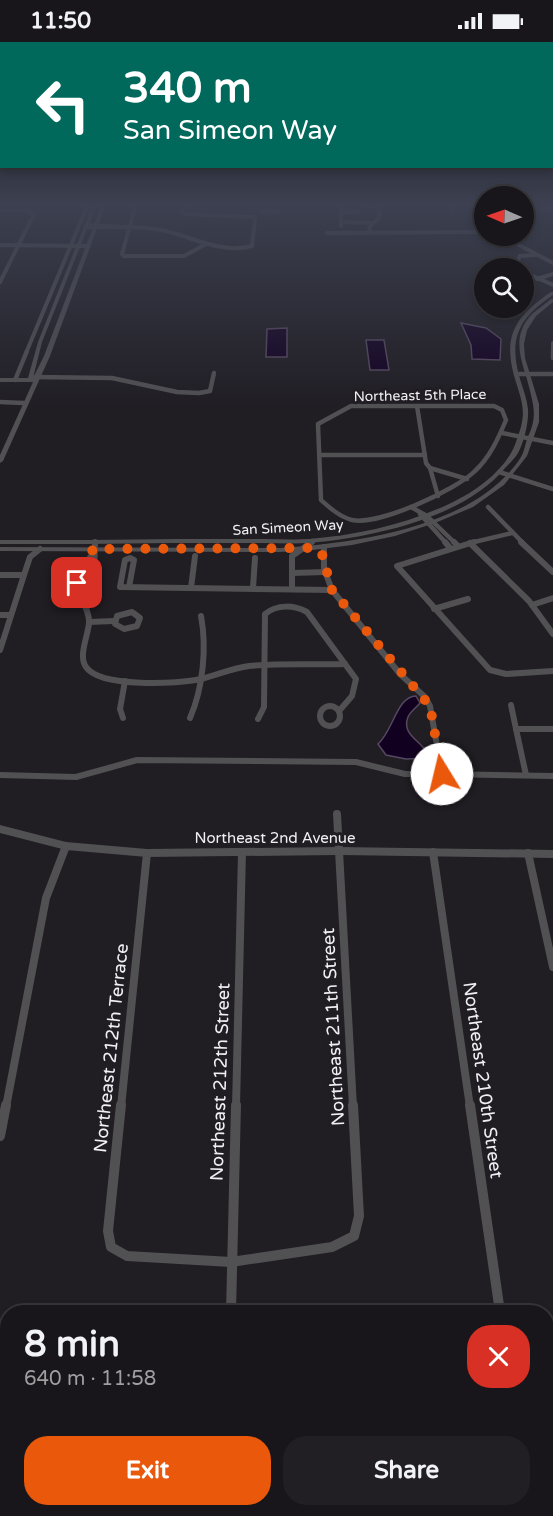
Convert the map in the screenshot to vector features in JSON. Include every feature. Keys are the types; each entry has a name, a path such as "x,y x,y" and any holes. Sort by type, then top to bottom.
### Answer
{"street":[{"path":"15,380 60,273"},
{"path":"34,379 40,342 67,273"},
{"path":"0,461 77,273"},
{"path":"537,279 553,274"},
{"path":"534,277 553,285"},
{"name":"San Simeon Way","path":"0,549 311,544 389,529 468,496 499,472 512,456 522,436 526,423 526,402 511,350 516,328 532,308 553,293"},
{"name":"San Simeon Way","path":"311,544 323,551 389,536 430,523 481,498 509,475 526,453 533,439 536,406 520,351 525,329 533,317 553,300"},
{"path":"42,315 50,315"},
{"path":"553,343 553,358"},
{"path":"0,380 117,379 169,391 203,393 212,388 214,373"},
{"path":"517,376 553,376"},
{"path":"0,404 23,405"},
{"name":"Northeast 5th Place","path":"320,455 318,424 351,406 494,406 502,410 506,420 502,433"},
{"path":"417,406 425,455 438,496"},
{"path":"425,455 320,455 321,500 331,509 352,520 365,520 411,507 458,487 492,455 502,433 553,443"},
{"path":"430,468 467,479"},
{"path":"499,472 553,489"},
{"path":"411,507 458,546"},
{"path":"488,507 553,572"},
{"path":"430,523 450,548"},
{"path":"512,533 450,548 396,566 490,670 506,674 553,671"},
{"name":"San Simeon Way","path":"0,542 94,548 285,549 299,545"},
{"path":"470,543 532,605 550,626 553,634"},
{"path":"292,588 292,556 299,545"},
{"path":"87,606 76,589 77,580 94,548"},
{"path":"94,548 94,579 87,606 89,622 82,659 86,668 97,676 125,681 171,683 200,679 248,666 345,664"},
{"path":"0,651 31,555 40,549"},
{"path":"285,549 292,556"},
{"path":"323,551 324,589"},
{"path":"190,588 195,556"},
{"path":"129,587 134,560 130,558 125,560 120,587 332,590"},
{"path":"253,588 255,558"},
{"path":"292,573 323,572"},
{"path":"323,572 332,590 430,706 442,774"},
{"path":"0,575 24,575"},
{"path":"532,605 553,598"},
{"path":"434,609 468,599"},
{"path":"258,719 264,707 265,614 268,610 303,609 358,682 344,708 339,711"},
{"path":"0,615 11,615"},
{"path":"190,718 196,707 200,679 204,625 201,616"},
{"path":"89,622 114,621"},
{"path":"123,718 120,709 125,681"},
{"path":"511,705 526,776"},
{"path":"516,729 553,729"},
{"path":"0,775 76,777 137,760 356,762 405,774 553,776"},
{"name":"Northeast 211th Street","path":"231,1262 332,1247 354,1236 359,1216 337,814"},
{"name":"Northeast 2nd Avenue","path":"0,829 66,846 147,853 340,851 553,854"},
{"path":"0,1136 46,898 66,846"},
{"name":"Northeast 212th Street","path":"231,1305 243,852"},
{"name":"Northeast 210th Street","path":"433,852 499,1305"},
{"name":"Northeast 212th Terrace","path":"147,853 108,1231 111,1247 127,1257 231,1262"},
{"path":"528,853 553,967"}],"shaded area":[{"path":"461,323 486,328 501,339 500,360 472,359 471,345"},
{"path":"287,328 287,357 266,357 267,329"},
{"path":"366,340 384,340 389,370 370,370"},
{"path":"416,696 420,703 408,717 408,730 427,752 428,758 406,759 386,755 378,744 404,702"}],"route":[{"path":"77,583 93,549 280,550 315,548 322,554 328,585 400,674 411,683 430,706 442,774"}]}
